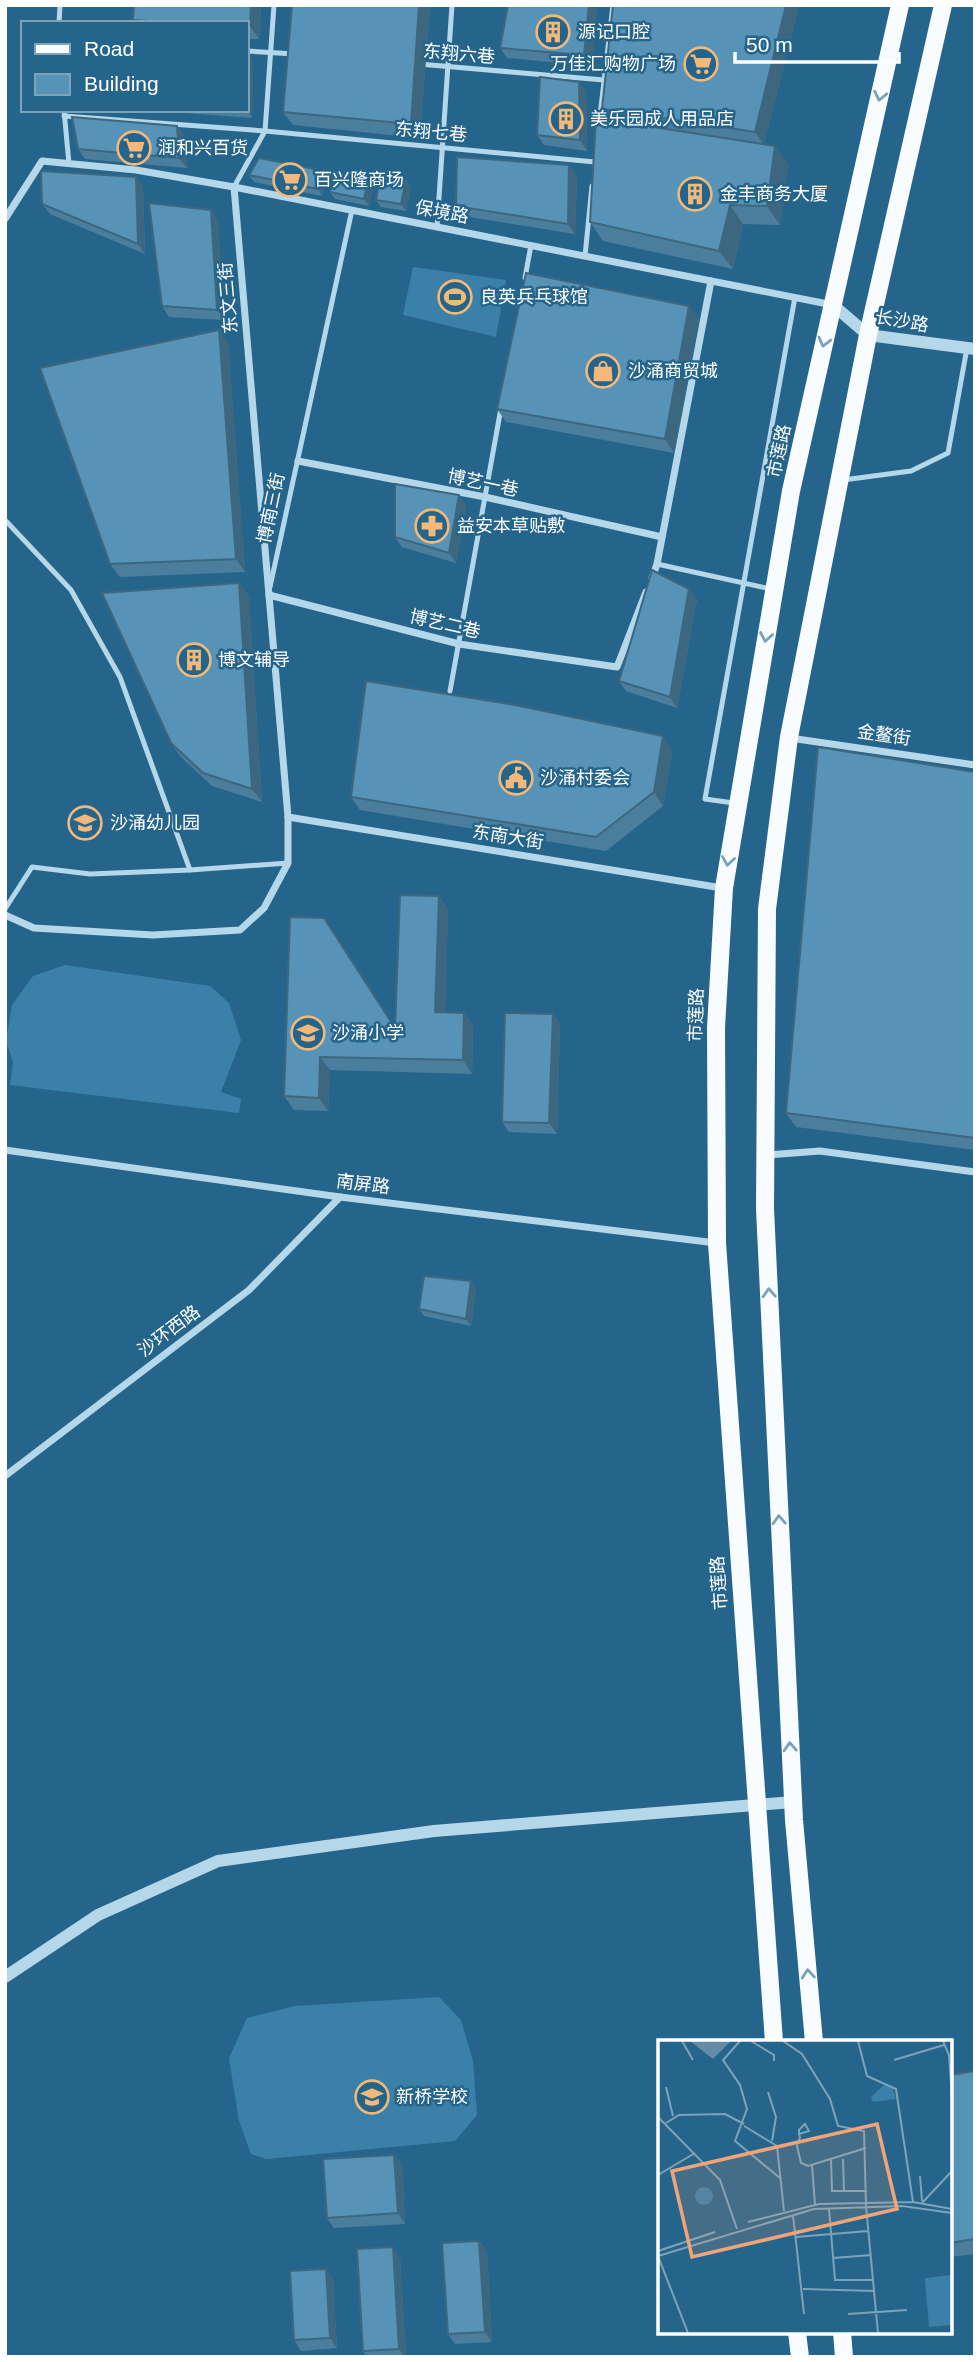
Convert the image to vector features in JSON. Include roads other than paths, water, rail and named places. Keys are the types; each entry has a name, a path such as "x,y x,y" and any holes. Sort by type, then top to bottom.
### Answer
{"main road":[{"name":"市莲路","path":"774,2040 717,1243 716,1028 724,888 791,491 900,5"},
{"path":"814,2040 793,1802 765,1209 767,909 789,737 868,335 943,5"},
{"path":"797,2334 800,2357"},
{"path":"842,2334 844,2357"}],"street":[{"name":"保境路","path":"5,219 42,161 136,170 833,305"},
{"name":"东文三街","path":"234,187 269,595"},
{"name":"长沙路","path":"833,305 868,335 971,348"},
{"path":"695,362 703,321"},
{"path":"688,402 693,375"},
{"path":"665,524 685,416"},
{"name":"博南三街","path":"269,595 288,817 288,863"},
{"name":"金鳌街","path":"789,737 975,765"},
{"name":"东南大街","path":"288,817 724,888"},
{"path":"5,915 34,929 153,935 240,930 264,908 288,863"},
{"name":"南屏路","path":"5,1150 340,1198 717,1243"},
{"path":"765,1156 820,1150 975,1172"},
{"name":"沙环西路","path":"5,1476 248,1290 340,1198"},
{"path":"5,1977 98,1914 218,1861 434,1832 793,1802"}],"lane":[{"path":"234,187 265,131 274,5"},
{"path":"438,227 452,5"},
{"path":"598,134 613,5"},
{"path":"248,51 298,54"},
{"name":"东翔六巷","path":"410,63 604,80"},
{"path":"64,113 69,164"},
{"name":"东翔七巷","path":"64,113 595,162"},
{"path":"585,256 597,148"},
{"name":"博南三街","path":"269,595 352,210"},
{"path":"524,285 531,245"},
{"path":"703,321 711,281"},
{"path":"738,804 705,799 795,297"},
{"path":"840,481 911,471 948,453 971,348"},
{"path":"693,375 695,362"},
{"path":"685,416 688,402"},
{"path":"450,691 502,404"},
{"name":"博艺一巷","path":"298,461 485,497 662,537"},
{"path":"5,520 71,590 120,677 190,870"},
{"path":"665,524 657,564 774,589"},
{"name":"博艺二巷","path":"269,595 459,643 617,667 657,564"},
{"path":"5,909 32,867 90,874 288,863"}],"place":[{"name":"源记口腔","path":"553,32"},
{"name":"万佳汇购物广场","path":"701,64"},
{"name":"美乐园成人用品店","path":"566,119"},
{"name":"润和兴百货","path":"134,148"},
{"name":"百兴隆商场","path":"290,180"},
{"name":"金丰商务大厦","path":"695,194"},
{"name":"良英兵乓球馆","path":"455,297"},
{"name":"沙涌商贸城","path":"603,371"},
{"name":"益安本草贴敷","path":"432,526"},
{"name":"博文辅导","path":"194,660"},
{"name":"沙涌村委会","path":"516,778"},
{"name":"沙涌幼儿园","path":"85,823"},
{"name":"沙涌小学","path":"308,1033"},
{"name":"新桥学校","path":"372,2097"}]}
